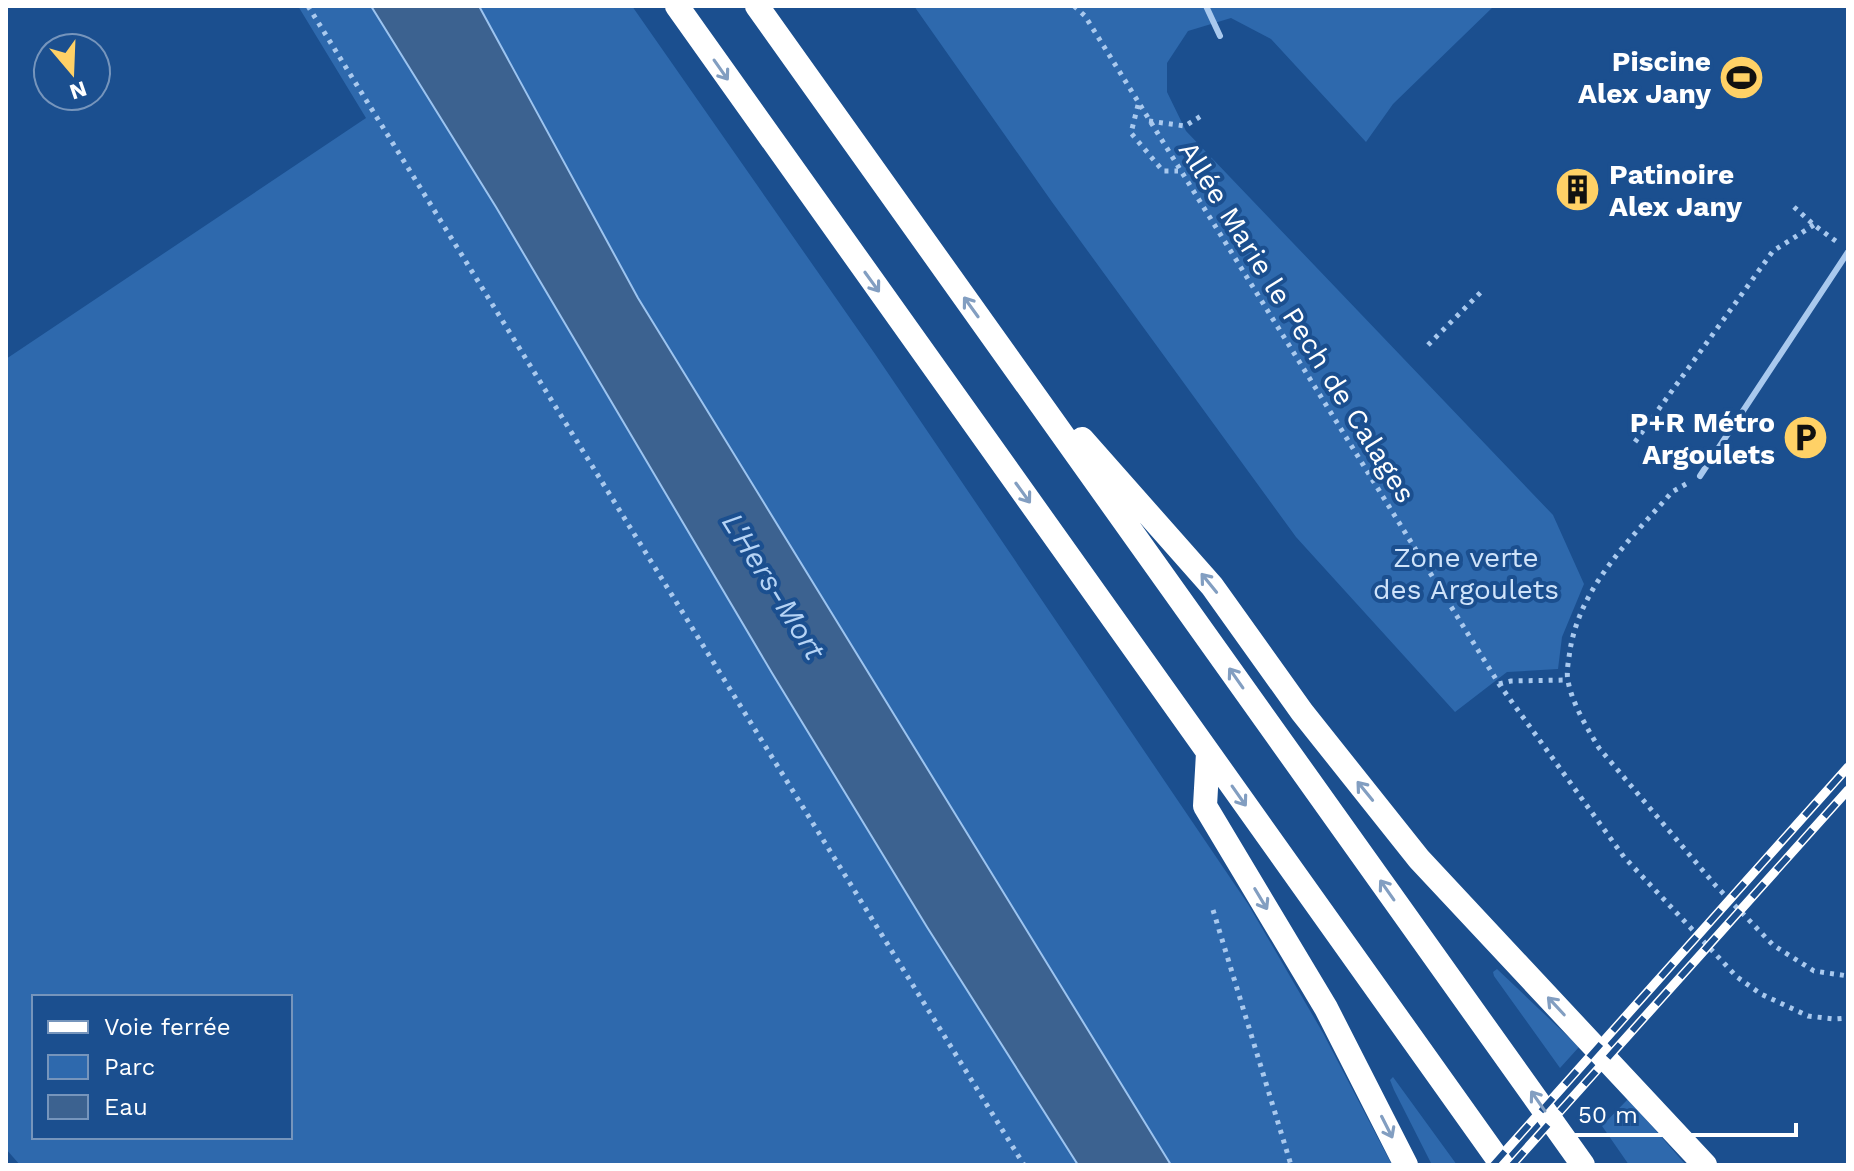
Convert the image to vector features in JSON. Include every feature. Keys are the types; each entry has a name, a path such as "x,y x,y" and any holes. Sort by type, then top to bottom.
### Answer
{"highway":[{"path":"677,6 1502,1165"},
{"path":"757,6 1583,1165"},
{"path":"999,346 1212,586 1302,712 1419,859 1705,1165"},
{"path":"1208,753 1205,806 1326,1008 1406,1165"}],"lane":[{"path":"1206,6 1220,36"},
{"path":"1700,476 1848,251"}],"path":[{"path":"308,6 1024,1165"},
{"name":"Allée Marie le Pech de Calages","path":"1074,6 1085,16 1499,684 1624,857 1737,977 1761,994 1797,1012 1834,1019 1848,1018"},
{"path":"1138,104 1131,133 1163,171 1179,171"},
{"path":"1148,121 1185,126 1201,116"},
{"path":"1794,207 1848,251"},
{"path":"1635,442 1773,251 1814,225"},
{"path":"1428,345 1484,289"},
{"path":"1700,476 1672,492 1602,573 1583,605 1572,637 1568,680 1587,729 1599,748 1725,896 1790,958 1814,971 1848,976"},
{"path":"1499,684 1568,680"},
{"path":"1213,910 1291,1165"}],"green space":[{"path":"298,6 371,6 496,207 772,673 927,927 1078,1165 20,1165 6,1149 6,359 366,118"},
{"path":"479,6 632,6 875,354 1248,904 1323,1033 1392,1165 1171,1165 638,298"},
{"name":"Zone verte des Argoulets","path":"914,6 1494,6 1393,104 1366,142 1271,39 1231,18 1188,31 1167,63 1167,92 1186,131 1553,515 1584,584 1562,637 1558,669 1507,672 1455,712 1296,537 1052,202"},
{"path":"1497,969 1579,1047 1560,1068 1494,976 1493,972"},
{"path":"1393,1077 1457,1165 1432,1165 1394,1090 1390,1080"},
{"path":"1628,1099 1686,1165 1629,1165 1602,1126"}],"water":[{"name":"L'Hers-Mort","path":"371,6 479,6 638,298 1171,1165 1078,1165 927,927 772,673 496,207"}],"railway":[{"path":"1493,1165 1848,767"},
{"path":"1512,1165 1848,790"}],"place":[{"name":"Piscine Alex Jany","path":"1742,77"},
{"name":"Patinoire Alex Jany","path":"1578,190"},
{"name":"P+R Métro Argoulets","path":"1806,438"}]}
